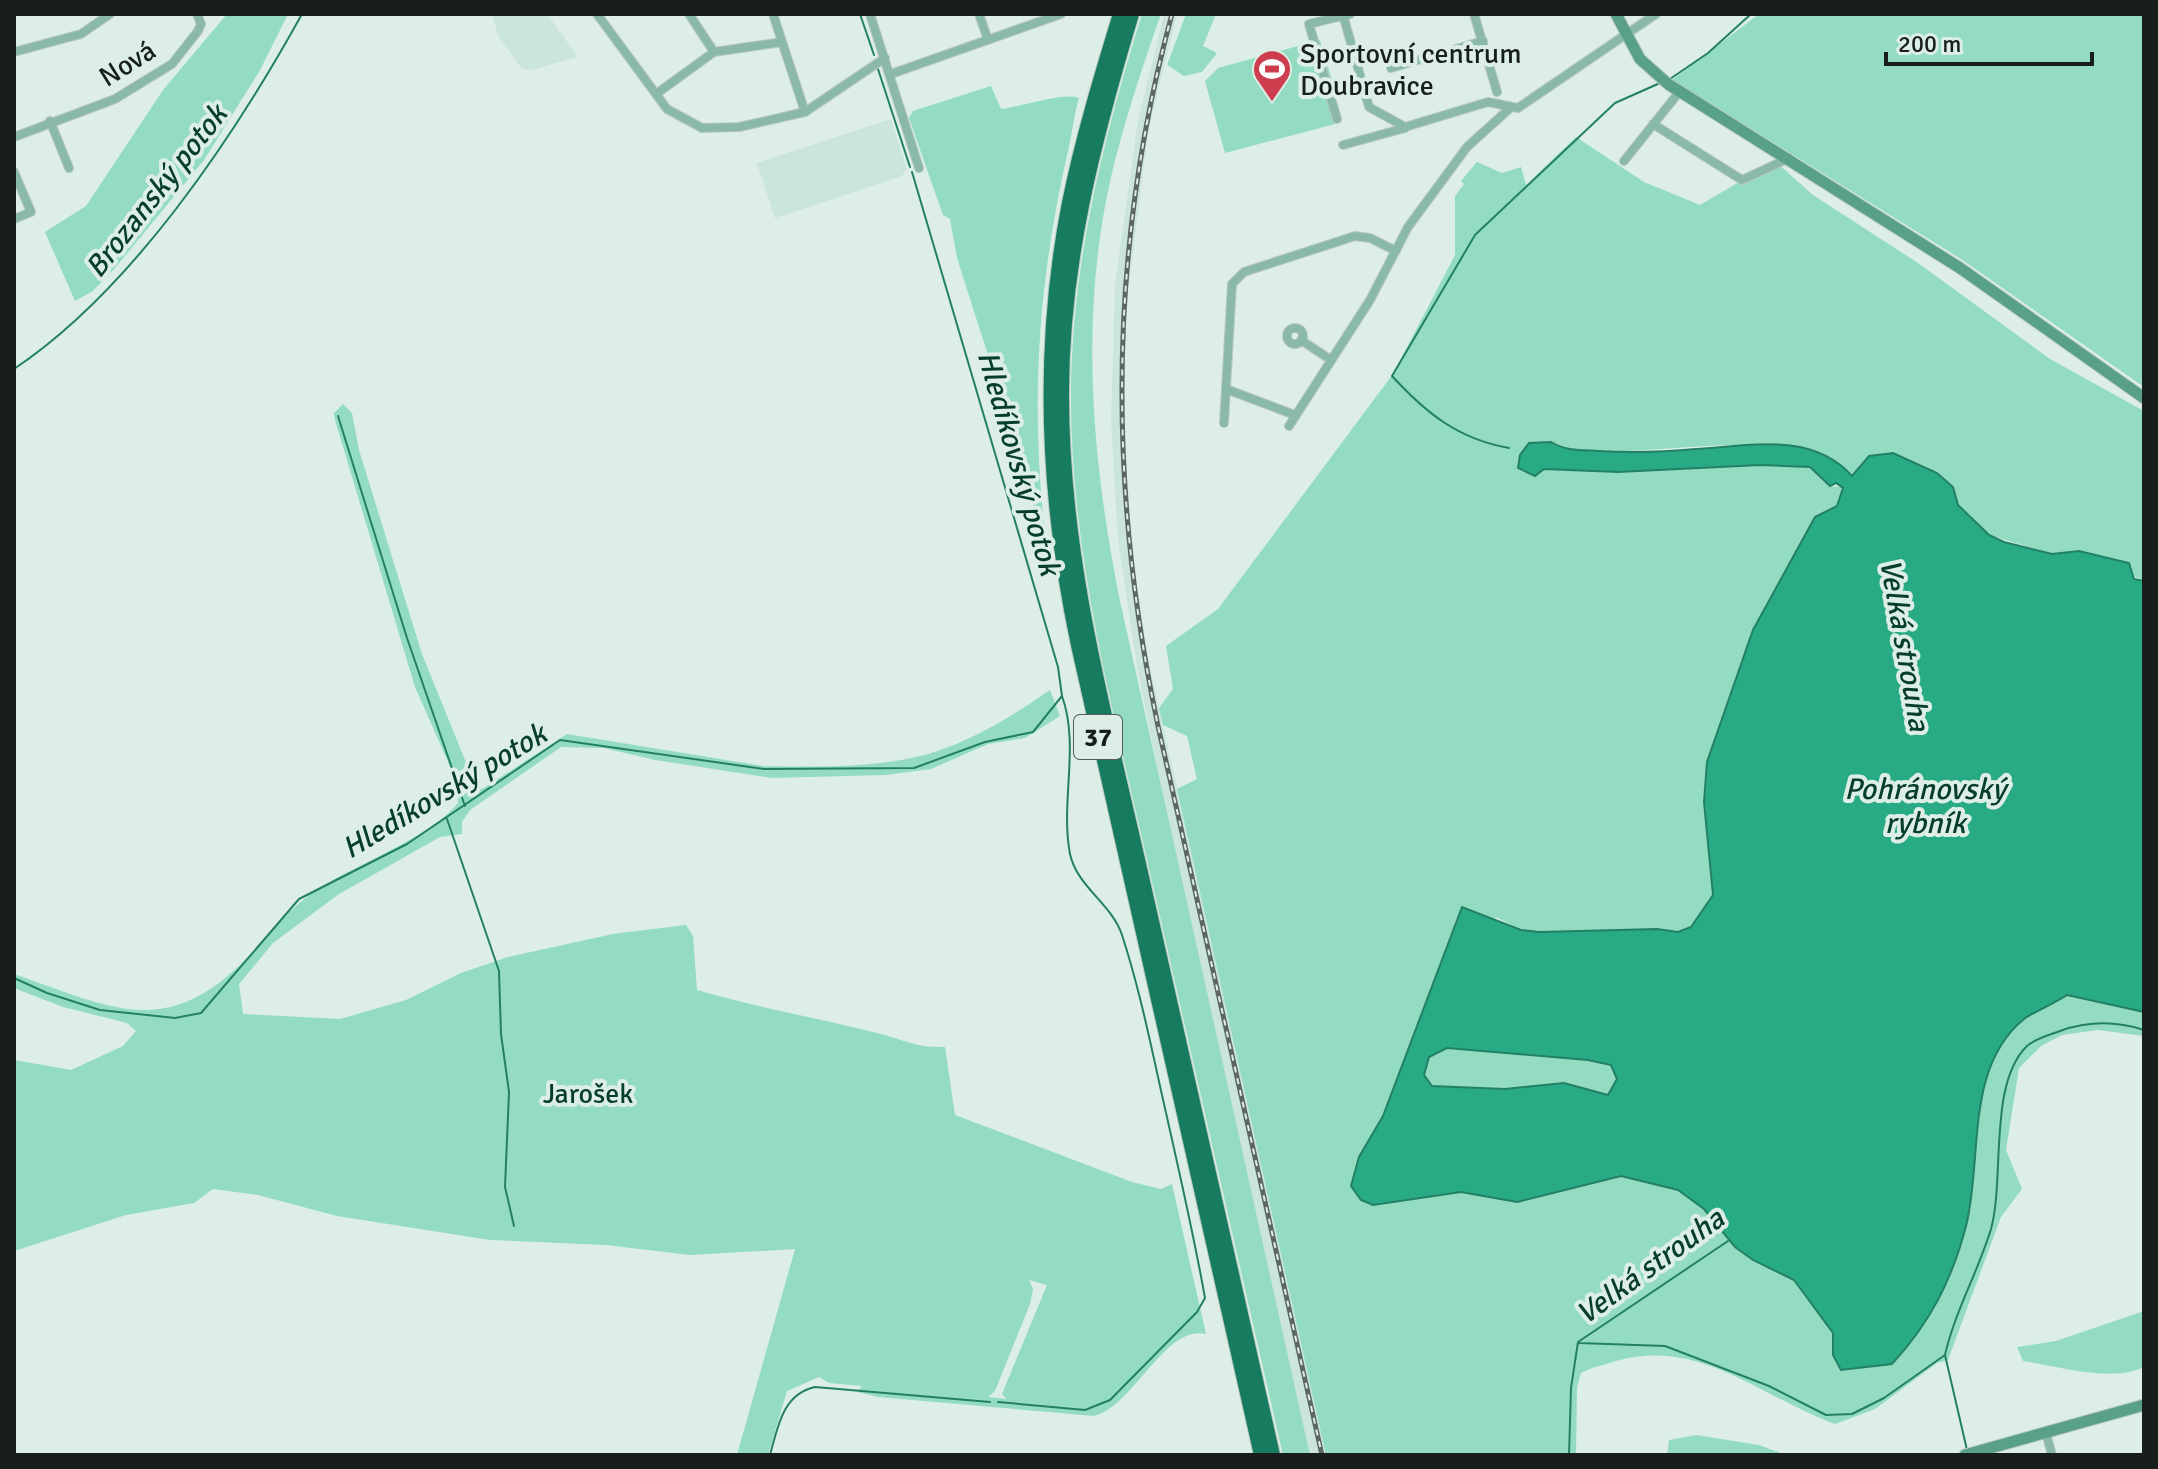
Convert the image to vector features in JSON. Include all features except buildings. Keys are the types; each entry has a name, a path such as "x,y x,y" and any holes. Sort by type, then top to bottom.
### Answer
{"highway":[{"name":"37","path":"1120,14 1088,120 1063,238 1050,367 1053,481 1068,601 1261,1455"},
{"name":"37","path":"1132,14 1092,153 1068,285 1062,396 1066,504 1092,655 1273,1455"}],"street":[{"path":"14,52 81,34 110,14"},
{"name":"Nová","path":"14,137 50,121 111,101 164,69 198,31 201,24 197,14"},
{"path":"597,14 656,94 678,117 710,129 739,127 805,112 885,58"},
{"path":"689,14 714,52"},
{"path":"773,14 805,112"},
{"path":"870,14 919,168"},
{"path":"979,14 988,40"},
{"path":"891,74 1061,14"},
{"path":"1474,14 1497,92"},
{"path":"1616,14 1640,59 1664,80 1960,268 2144,398"},
{"path":"1289,426 1370,300 1408,227 1467,147 1509,109 1523,106 1656,14"},
{"path":"1337,119 1309,24 1346,15 1369,107 1405,127"},
{"path":"1391,68 1483,41"},
{"path":"656,94 714,52 782,42"},
{"path":"1624,161 1680,91"},
{"path":"1343,145 1488,102 1509,109"},
{"path":"50,121 69,168"},
{"path":"1653,124 1742,180 1789,158"},
{"path":"14,172 31,212 14,219"},
{"path":"1224,423 1232,284 1244,272 1355,236 1370,238 1396,251"},
{"path":"1301,340 1331,360"},
{"path":"1226,389 1295,415"},
{"path":"1969,1454 2144,1405"},
{"path":"2046,1433 2052,1455"}],"shaded area":[{"path":"492,14 547,14 578,57 531,70 522,69 499,38"},
{"path":"1164,14 1177,14 1148,132 1126,308 1124,440 1134,568 1149,663 1326,1455 1310,1455 1165,806 1137,667 1118,539 1111,421 1115,285 1138,121"},
{"path":"891,119 907,169 902,176 775,218 757,163"}],"green space":[{"path":"227,14 288,14 260,70 204,160 115,268 93,291 75,301 45,232 86,206 163,90"},
{"path":"1142,14 1161,14 1111,177 1095,283 1093,389 1102,496 1120,601 1310,1455 1283,1455 1108,691 1078,516 1071,398 1072,348 1083,251 1102,156"},
{"path":"1186,14 1216,14 1203,46 1217,53 1202,72 1184,76 1167,65"},
{"path":"1759,14 2144,14 2144,387 1961,259 1672,80"},
{"name":"Sportovní centrum Doubravice","path":"1320,40 1332,80 1335,124 1225,153 1205,81 1218,68"},
{"path":"991,86 1001,109 1053,98 1079,98 1049,250 1039,347 1038,444 1046,544 1043,548 1026,474 957,258 950,219 943,215 909,118 913,111"},
{"path":"1576,137 1644,182 1700,205 1775,161 1813,195 1918,263 2050,359 2144,411 2144,581 2079,551 2052,554 1989,535 1958,505 1937,473 1893,453 1869,456 1852,476 1831,460 1803,450 1770,446 1598,451 1568,449 1551,442 1544,469 1618,472 1760,465 1810,467 1830,486 1843,487 1837,506 1815,517 1753,630 1707,762 1704,802 1713,895 1691,927 1678,932 1657,929 1539,932 1521,930 1498,918 1456,918 1453,936 1383,1116 1359,1157 1373,1205 1461,1192 1517,1201 1621,1176 1678,1190 1704,1209 1735,1247 1753,1260 1794,1280 1833,1333 1833,1355 1841,1370 1892,1364 1938,1300 1961,1245 1971,1200 1984,1088 1992,1063 2006,1039 2029,1016 2067,995 2144,1012 2144,1036 2098,1030 2062,1035 2041,1046 2019,1068 2006,1150 2022,1189 2001,1217 1948,1360 1937,1363 1875,1409 1835,1424 1702,1363 1675,1357 1646,1356 1616,1361 1581,1373 1577,1387 1576,1455 1326,1455 1177,789 1197,779 1187,736 1163,725 1159,708 1173,689 1166,646 1218,609 1393,374 1455,255 1455,196 1464,184 1461,181 1477,162 1502,173 1521,167 1526,185"},
{"name":"Jarošek","path":"343,404 352,413 359,450 422,654 465,760 473,791 484,788 567,734 763,766 837,766 875,764 947,748 1001,721 1050,690 1060,716 1025,738 988,744 931,769 885,775 772,778 655,760 604,748 561,747 470,810 462,822 462,834 440,837 339,894 273,943 239,984 243,1014 340,1019 406,1000 461,973 508,957 613,934 686,925 693,936 697,990 928,1047 945,1047 955,1115 1132,1182 1161,1189 1172,1184 1206,1334 1191,1334 1177,1341 1123,1398 1094,1416 878,1397 857,1392 862,1386 829,1383 819,1377 787,1391 768,1455 737,1455 795,1249 690,1255 606,1245 490,1240 337,1216 258,1195 213,1189 194,1203 126,1215 14,1251 14,1060 71,1070 123,1046 136,1031 127,1023 63,1007 14,988 14,974 109,1006 136,1010 163,1008 190,1000 218,983 248,957 308,896 412,839 458,803 456,780 415,687 334,413","holes":["1029,1280 1047,1285 1002,1394 1007,1399 988,1397 995,1391 1030,1304 1033,1289"]},
{"path":"1447,1048 1588,1060 1611,1065 1618,1079 1608,1095 1564,1083 1505,1089 1432,1086 1424,1075 1429,1057"},
{"path":"2144,1311 2144,1367 2131,1372 2084,1372 2023,1361 2017,1347 2056,1341"},
{"path":"1696,1435 1759,1445 1786,1455 1667,1455 1669,1440"}],"water":[{"name":"Pohránovský rybník","path":"1551,442 1574,450 1635,452 1779,444 1818,452 1852,476 1869,456 1893,453 1937,473 1953,487 1958,505 1989,535 2052,554 2079,551 2129,563 2134,579 2144,581 2144,1012 2067,995 2024,1019 2005,1039 1992,1063 1984,1088 1971,1200 1954,1265 1918,1333 1892,1364 1841,1370 1833,1355 1833,1333 1794,1280 1753,1260 1735,1247 1704,1209 1678,1190 1621,1176 1517,1202 1461,1192 1373,1205 1361,1200 1351,1186 1359,1157 1383,1116 1462,907 1521,930 1539,932 1657,929 1678,932 1691,927 1713,895 1704,802 1707,762 1753,630 1815,517 1837,506 1843,488 1836,483 1830,486 1810,467 1760,465 1618,472 1544,469 1535,476 1518,468 1520,455 1529,443","holes":["1447,1048 1588,1060 1611,1065 1617,1079 1608,1095 1564,1083 1505,1089 1432,1086 1424,1075 1429,1057"]}],"waterway":[{"name":"Brozanský potok","path":"14,369 99,298 177,208 245,110 302,14"},
{"name":"Hledíkovský potok","path":"860,14 874,55"},
{"name":"Velká strouha","path":"1670,79 1708,53 1751,14"},
{"name":"Hledíkovský potok","path":"877,66 910,167"},
{"name":"Velká strouha","path":"1509,448 1474,438 1444,422 1417,402 1392,376 1475,235 1615,103 1660,83"},
{"name":"Hledíkovský potok","path":"14,978 47,993 100,1010 175,1018 201,1013 299,899 407,844 560,740 764,769 914,768 985,742 1033,732 1062,696 1058,667 912,172"},
{"path":"338,416 407,638 465,806"},
{"path":"998,1402 1085,1410 1110,1400 1197,1312 1205,1298 1153,1055 1122,935 1111,914 1080,876 1070,854 1067,814 1069,734 1062,696"},
{"path":"447,819 499,971 501,1034 509,1092 505,1187 514,1226"},
{"path":"1579,1343 1665,1346 1769,1386 1826,1415 1852,1414 1884,1398 1945,1355 1991,1229 2002,1107 2015,1063 2027,1046 2043,1037 2081,1025 2102,1023 2144,1030"},
{"name":"Velká strouha","path":"1569,1455 1571,1388 1578,1342 1728,1241"},
{"path":"1945,1355 1967,1450"},
{"path":"770,1455 779,1423 789,1404 796,1396 815,1387 990,1402"}],"railway":[{"path":"1172,14 1151,102 1136,191 1126,280 1122,369 1130,548 1158,726 1322,1455"}],"place":[{"name":"Sportovní centrum Doubravice","path":"1272,103"}]}
